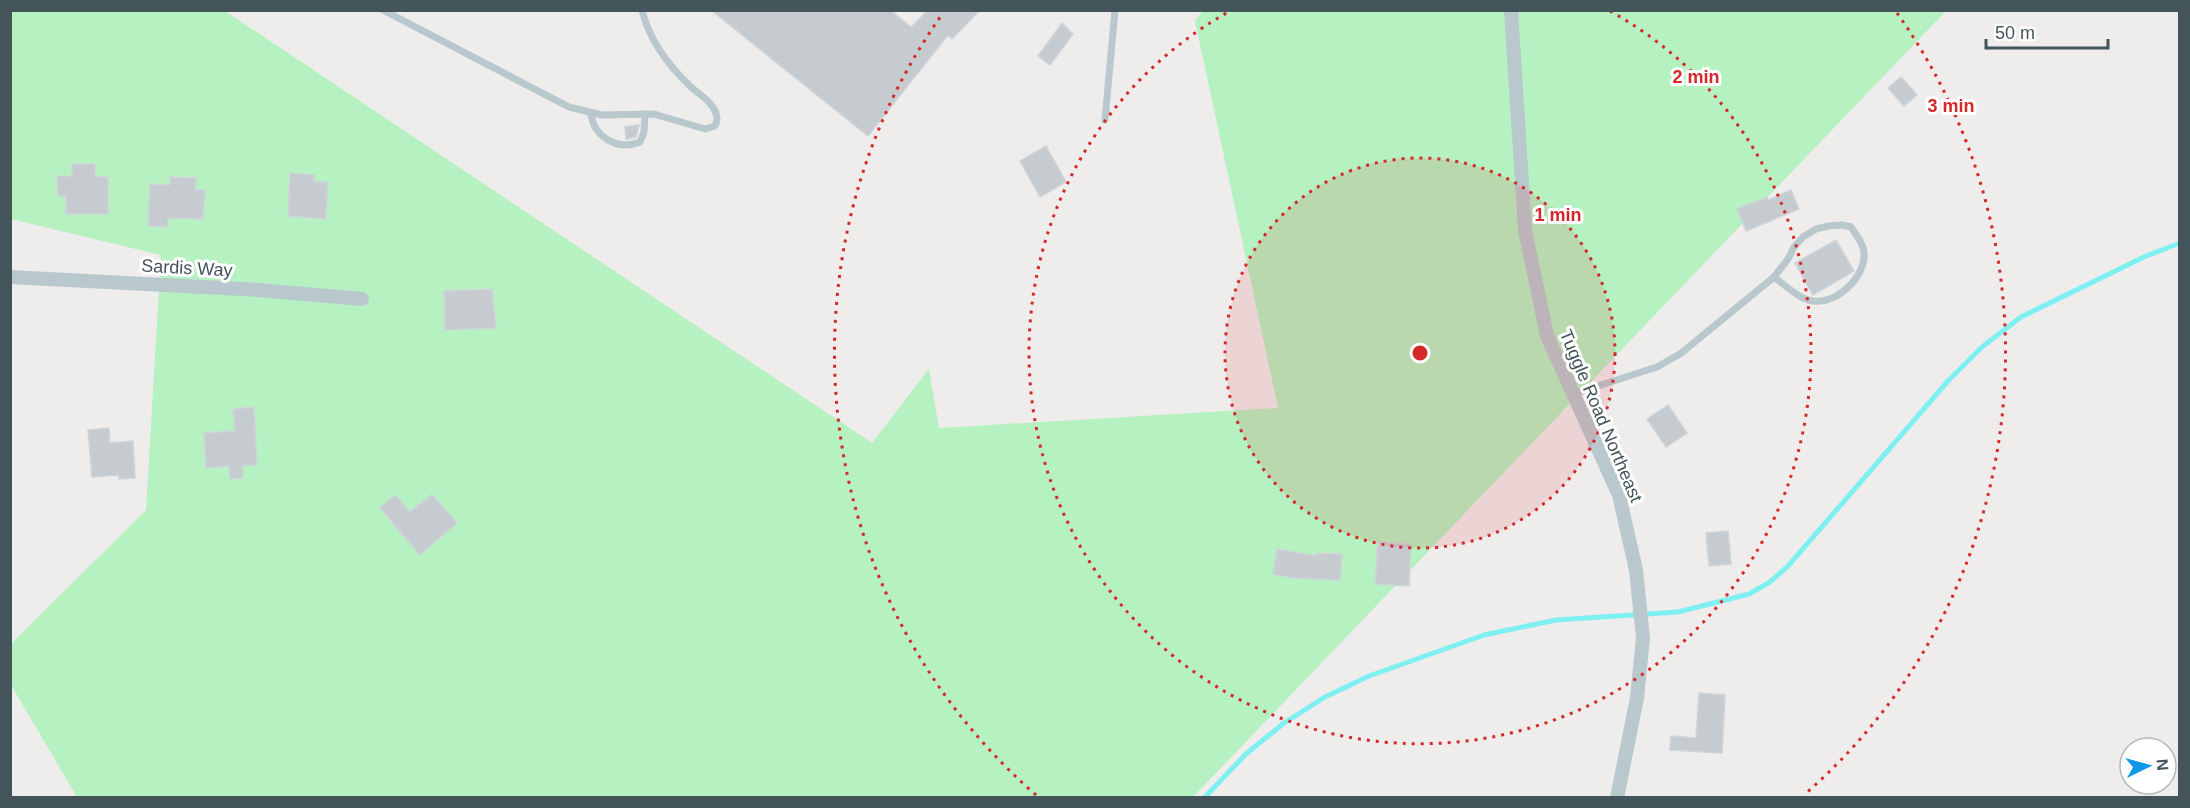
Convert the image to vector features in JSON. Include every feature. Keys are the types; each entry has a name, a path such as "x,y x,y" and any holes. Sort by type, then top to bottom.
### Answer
{"street":[{"name":"Tuggle Road Northeast","path":"1511,10 1525,230 1547,336 1619,495 1636,570 1643,638 1637,698 1617,798"},
{"name":"Sardis Way","path":"10,277 259,290 362,299"}],"lane":[{"path":"383,10 569,107 591,113 666,116 705,129 715,126 718,118 712,105 687,82 658,47 642,10"},
{"path":"1105,120 1115,10"},
{"path":"591,113 594,128 608,140 622,145 640,142 644,132 645,114"},
{"path":"1573,394 1657,367 1680,354 1774,277 1794,247 1816,229 1842,225 1851,227 1864,250 1864,263 1858,275 1838,295 1825,302 1803,299 1774,277"}],"green space":[{"path":"11,11 225,11 872,443 929,369 939,428 1278,408 1195,21 1203,11 1946,11 1193,797 77,797 11,685 11,644 146,510 161,255 11,219"}],"building":[{"path":"711,10 890,10 911,27 928,10 980,10 952,39 948,35 868,136"},
{"path":"1062,23 1073,34 1050,65 1038,56"},
{"path":"1901,77 1917,95 1904,106 1888,88"},
{"path":"639,125 636,137 626,139 625,127"},
{"path":"1046,146 1066,182 1040,197 1020,161"},
{"path":"72,164 95,164 95,177 108,177 108,214 66,214 66,196 58,196 57,176 72,176"},
{"path":"290,173 315,175 314,182 328,182 326,219 288,216"},
{"path":"170,177 196,178 195,190 205,190 203,219 168,218 168,227 148,226 150,184 170,185"},
{"path":"1791,190 1799,209 1746,231 1737,209"},
{"path":"1836,240 1854,271 1813,295 1795,263"},
{"path":"492,289 496,328 445,330 444,291"},
{"path":"1668,405 1687,433 1666,447 1647,419"},
{"path":"254,407 257,465 242,466 243,478 230,479 229,466 206,468 204,433 235,431 233,409"},
{"path":"109,428 110,443 133,441 135,478 119,479 119,475 92,477 88,430"},
{"path":"432,494 457,523 420,555 380,508 395,495 410,512"},
{"path":"1728,531 1731,564 1709,566 1706,533"},
{"path":"1378,542 1411,544 1409,586 1375,584"},
{"path":"1277,549 1316,556 1317,553 1342,554 1340,580 1293,578 1273,574"},
{"path":"1699,693 1725,695 1722,753 1670,750 1671,736 1696,738"}],"waterway":[{"path":"1204,798 1246,754 1284,723 1325,697 1369,676 1484,635 1556,620 1678,612 1749,594 1770,582 1788,566 1948,381 1982,347 2021,317 2146,256 2180,243"}]}
